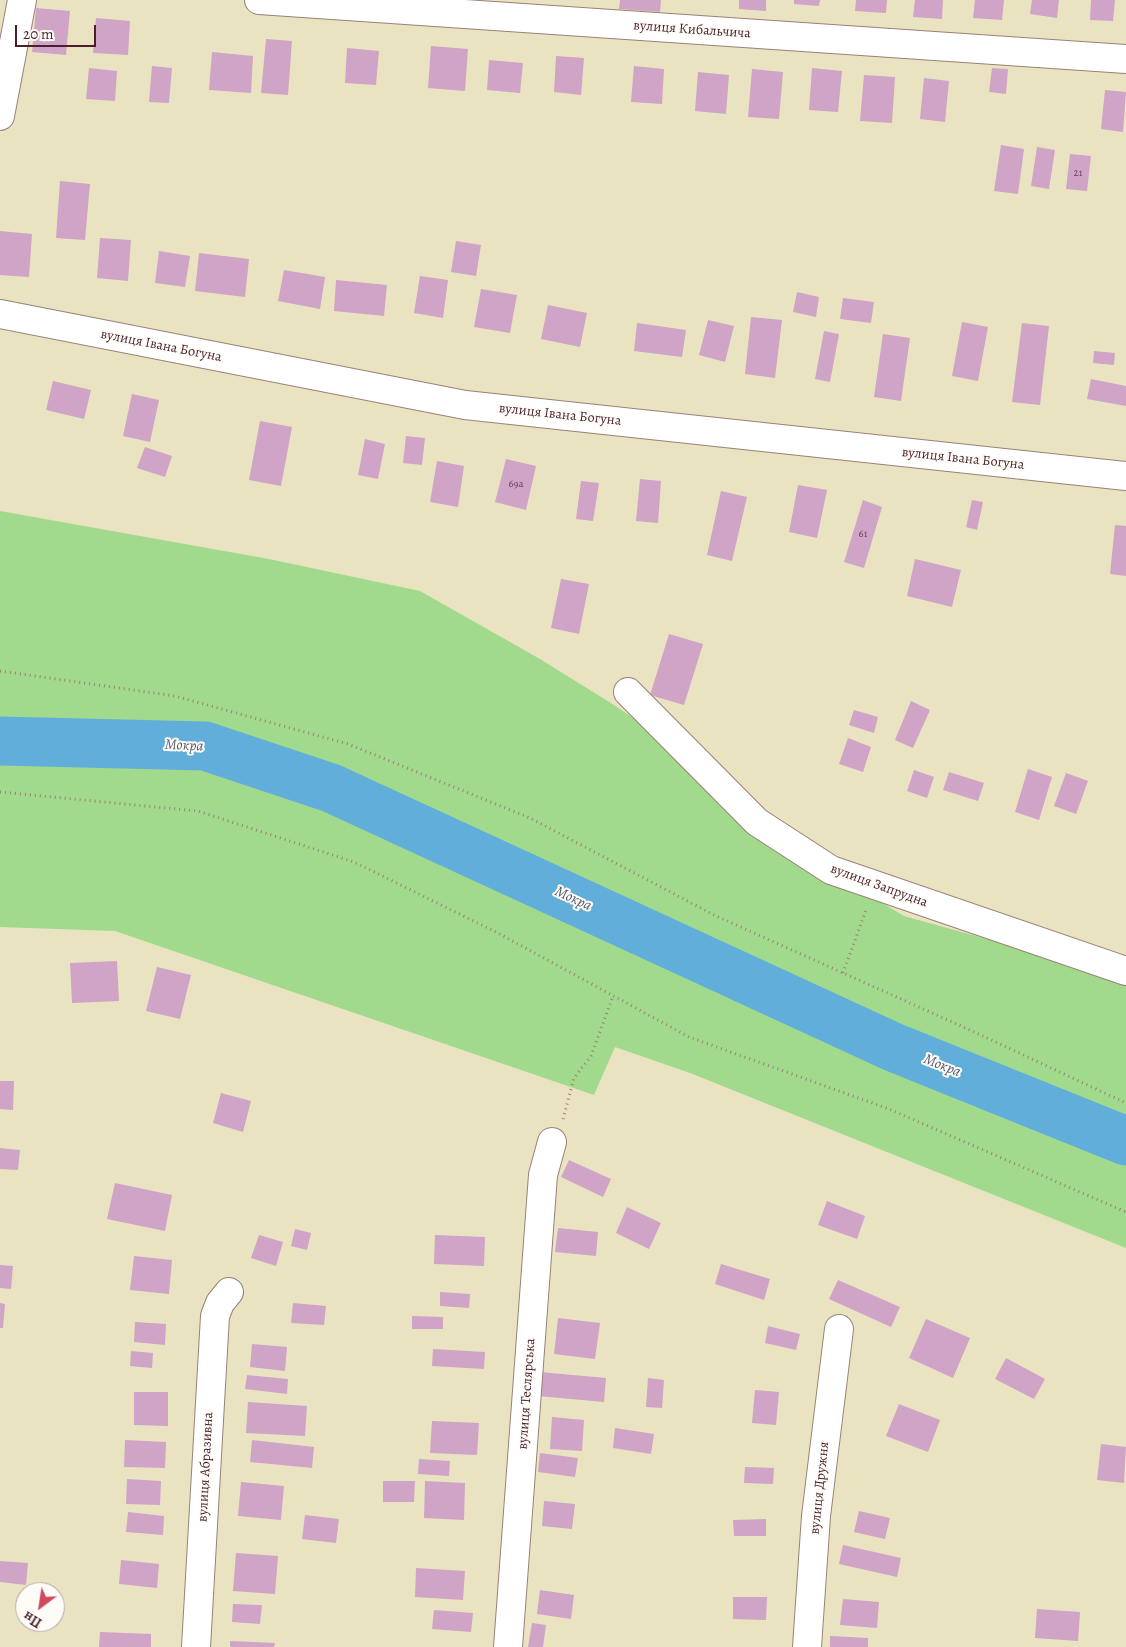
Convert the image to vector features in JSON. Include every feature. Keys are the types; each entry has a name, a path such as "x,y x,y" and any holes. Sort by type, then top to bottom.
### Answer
{"street":[{"path":"0,116 22,0"},
{"name":"вулиця Кибальчича","path":"259,0 1126,59"},
{"name":"вулиця Івана Богуна","path":"0,314 465,405 1126,476"},
{"name":"вулиця Запрудна","path":"628,692 757,822 830,870 1126,971"},
{"name":"вулиця Теслярська","path":"508,1647 543,1175 552,1142"},
{"name":"вулиця Абразивна","path":"196,1647 215,1316 220,1303 229,1292"},
{"name":"вулиця Дружня","path":"807,1647 816,1516 839,1329"}],"path":[{"path":"0,671 175,696 348,744 530,818 714,915 1126,1103"},
{"path":"0,792 198,811 354,862 496,932 689,1037 889,1109 1126,1212"},
{"path":"844,973 874,885"},
{"path":"552,1142 564,1118 574,1078 591,1056 613,996"}],"green space":[{"path":"0,511 269,559 420,591 540,659 614,705 700,763 798,853 904,916 1102,971 1126,980 1126,1248 690,1073 615,1047 594,1095 115,931 0,927"}],"building":[{"path":"620,0 661,0 660,12 619,9"},
{"path":"739,0 766,0 766,11 739,9"},
{"path":"794,0 820,0 819,6 794,4"},
{"path":"856,0 887,0 886,13 855,11"},
{"path":"915,0 943,0 942,19 913,17"},
{"path":"975,0 1004,0 1002,20 973,18"},
{"path":"1032,0 1059,0 1057,18 1030,14"},
{"path":"1091,0 1115,0 1113,21 1090,20"},
{"path":"36,8 70,11 66,55 32,52"},
{"path":"96,18 130,21 128,55 93,53"},
{"path":"266,39 292,41 288,95 261,93"},
{"path":"431,46 468,49 465,91 428,88"},
{"path":"347,48 379,51 376,85 345,83"},
{"path":"212,52 253,56 251,93 209,90"},
{"path":"556,56 584,58 581,95 554,92"},
{"path":"489,60 523,63 520,93 487,90"},
{"path":"152,66 172,68 169,103 149,102"},
{"path":"634,66 664,69 662,104 631,102"},
{"path":"89,68 117,71 115,101 86,99"},
{"path":"812,68 842,71 838,112 809,110"},
{"path":"992,68 1008,69 1006,94 989,92"},
{"path":"752,69 783,72 779,119 748,117"},
{"path":"698,72 729,75 726,114 695,111"},
{"path":"864,75 895,77 892,123 860,121"},
{"path":"924,78 949,81 945,122 920,119"},
{"path":"1105,90 1126,92 1123,132 1101,129"},
{"path":"1001,145 1024,149 1018,194 994,191"},
{"path":"1037,147 1055,150 1049,189 1031,186"},
{"path":"1070,154 1091,156 1087,191 1066,189"},
{"path":"60,181 90,184 85,240 56,238"},
{"path":"0,231 32,234 29,277 0,275"},
{"path":"100,238 131,240 128,281 97,278"},
{"path":"456,241 481,245 476,276 451,272"},
{"path":"159,251 190,256 185,287 155,283"},
{"path":"199,253 249,259 245,297 195,291"},
{"path":"284,270 325,277 320,309 278,301"},
{"path":"420,276 448,280 443,318 414,313"},
{"path":"336,280 387,285 384,316 334,311"},
{"path":"481,289 517,295 510,333 474,327"},
{"path":"797,292 819,297 816,317 793,312"},
{"path":"843,298 874,302 871,323 840,319"},
{"path":"548,305 587,313 580,347 541,339"},
{"path":"751,317 782,320 775,378 745,374"},
{"path":"708,320 734,326 725,362 699,355"},
{"path":"962,322 988,327 978,381 952,376"},
{"path":"637,323 686,330 682,357 634,351"},
{"path":"1022,323 1049,326 1040,405 1012,402"},
{"path":"824,331 839,334 830,382 815,379"},
{"path":"883,334 910,338 901,401 874,397"},
{"path":"1094,351 1115,353 1114,365 1093,363"},
{"path":"1091,379 1126,386 1126,406 1087,399"},
{"path":"53,381 91,390 84,419 46,410"},
{"path":"132,394 159,400 150,442 123,436"},
{"path":"260,421 292,427 281,486 249,480"},
{"path":"406,436 425,438 422,465 403,463"},
{"path":"365,439 385,444 378,479 358,475"},
{"path":"145,447 172,456 165,477 137,468"},
{"path":"506,459 536,466 526,510 495,502"},
{"path":"437,461 464,466 458,507 430,502"},
{"path":"640,479 661,481 658,523 636,521"},
{"path":"581,481 599,483 593,521 576,519"},
{"path":"798,485 827,490 817,538 789,532"},
{"path":"721,491 747,497 732,561 707,555"},
{"path":"863,500 882,507 864,568 844,562"},
{"path":"972,500 983,502 977,530 966,527"},
{"path":"1115,525 1126,526 1126,576 1110,574"},
{"path":"915,559 961,570 952,607 907,596"},
{"path":"561,579 589,584 579,634 551,628"},
{"path":"669,634 703,644 684,705 650,695"},
{"path":"911,701 930,710 913,748 895,740"},
{"path":"854,710 878,717 874,733 849,725"},
{"path":"848,738 871,747 863,772 839,764"},
{"path":"1028,769 1052,777 1039,820 1015,812"},
{"path":"914,770 934,777 927,798 907,791"},
{"path":"949,772 984,783 978,801 943,790"},
{"path":"1066,773 1088,781 1076,814 1054,806"},
{"path":"117,961 119,1001 72,1003 70,963"},
{"path":"157,967 191,975 180,1019 146,1011"},
{"path":"0,1081 14,1081 13,1110 0,1109"},
{"path":"221,1093 251,1101 243,1132 213,1123"},
{"path":"0,1148 20,1150 18,1170 0,1169"},
{"path":"569,1160 611,1179 603,1197 561,1177"},
{"path":"115,1183 172,1195 165,1231 107,1219"},
{"path":"827,1201 865,1216 857,1239 818,1225"},
{"path":"627,1207 661,1223 649,1249 616,1233"},
{"path":"558,1228 598,1232 596,1256 555,1252"},
{"path":"295,1229 311,1233 307,1250 291,1246"},
{"path":"259,1235 283,1242 276,1266 251,1258"},
{"path":"435,1235 485,1237 484,1266 434,1264"},
{"path":"134,1256 172,1260 169,1294 130,1290"},
{"path":"721,1264 770,1279 764,1300 715,1284"},
{"path":"0,1265 13,1266 11,1289 0,1288"},
{"path":"838,1280 900,1307 891,1327 829,1299"},
{"path":"440,1292 470,1294 469,1308 440,1306"},
{"path":"0,1303 5,1304 3,1328 0,1328"},
{"path":"293,1303 326,1306 324,1325 291,1323"},
{"path":"412,1316 443,1317 443,1329 412,1329"},
{"path":"558,1318 600,1323 595,1359 554,1354"},
{"path":"926,1319 970,1338 953,1378 909,1358"},
{"path":"135,1322 166,1324 165,1345 134,1342"},
{"path":"768,1326 800,1334 796,1350 765,1343"},
{"path":"252,1344 287,1347 285,1371 250,1367"},
{"path":"433,1349 485,1352 484,1369 432,1366"},
{"path":"131,1351 153,1353 152,1368 130,1366"},
{"path":"1006,1358 1045,1379 1034,1399 995,1379"},
{"path":"540,1372 606,1378 604,1402 538,1396"},
{"path":"247,1375 288,1379 287,1394 245,1389"},
{"path":"648,1378 664,1380 662,1408 646,1407"},
{"path":"755,1390 779,1392 776,1425 752,1423"},
{"path":"134,1392 168,1392 168,1426 134,1425"},
{"path":"248,1402 307,1406 305,1436 246,1433"},
{"path":"899,1404 940,1420 928,1452 886,1436"},
{"path":"552,1417 584,1420 582,1451 550,1449"},
{"path":"432,1421 479,1423 477,1455 430,1453"},
{"path":"615,1428 654,1434 651,1454 613,1448"},
{"path":"125,1440 166,1442 165,1468 124,1467"},
{"path":"252,1440 314,1447 312,1468 250,1462"},
{"path":"1101,1444 1126,1447 1124,1483 1097,1480"},
{"path":"540,1453 578,1458 575,1477 538,1472"},
{"path":"419,1459 450,1461 449,1476 418,1474"},
{"path":"745,1467 774,1468 773,1484 744,1483"},
{"path":"127,1479 161,1481 160,1505 126,1504"},
{"path":"383,1481 415,1481 414,1502 383,1502"},
{"path":"425,1481 465,1483 464,1520 424,1518"},
{"path":"241,1482 284,1486 281,1520 238,1516"},
{"path":"544,1501 575,1504 572,1529 542,1526"},
{"path":"859,1511 890,1518 885,1539 854,1532"},
{"path":"128,1512 164,1516 163,1535 126,1532"},
{"path":"305,1515 339,1519 336,1543 302,1539"},
{"path":"766,1519 766,1536 734,1536 733,1520"},
{"path":"843,1545 901,1558 897,1577 839,1564"},
{"path":"236,1553 278,1556 275,1594 233,1591"},
{"path":"121,1560 159,1564 157,1588 119,1584"},
{"path":"0,1561 28,1563 26,1582 15,1582 15,1584 0,1582"},
{"path":"416,1568 465,1571 463,1600 415,1597"},
{"path":"540,1590 574,1595 571,1619 537,1614"},
{"path":"733,1597 767,1597 766,1620 733,1619"},
{"path":"843,1599 879,1602 877,1628 840,1625"},
{"path":"233,1604 262,1605 260,1624 232,1622"},
{"path":"1037,1609 1080,1612 1078,1641 1035,1638"},
{"path":"434,1610 473,1613 471,1632 432,1629"},
{"path":"532,1623 546,1625 543,1647 528,1647"},
{"path":"100,1632 151,1634 151,1647 99,1647"},
{"path":"830,1636 868,1638 868,1647 830,1647"},
{"path":"230,1641 275,1643 274,1647 230,1647"}],"waterway":[{"name":"Мокра","path":"0,741 205,746 331,788 893,1047 1126,1141"}]}
